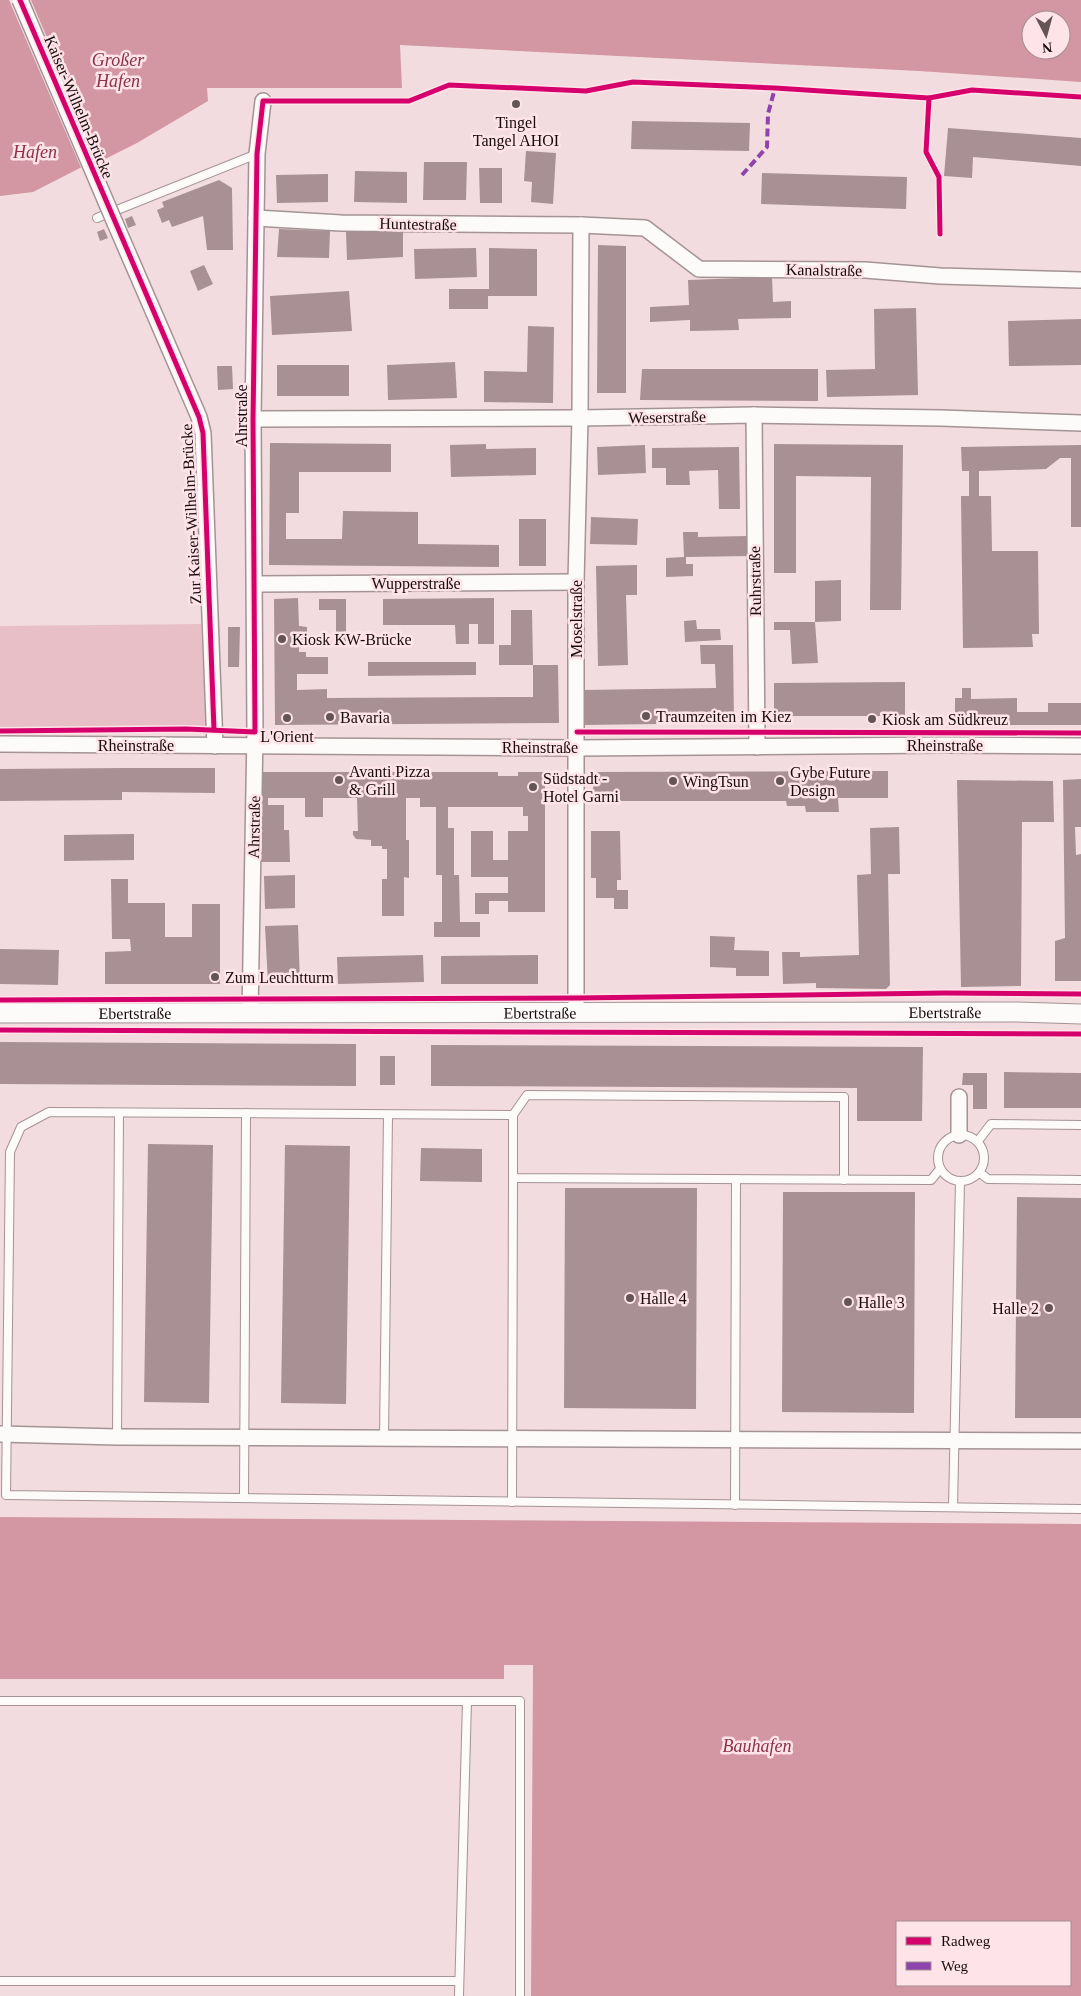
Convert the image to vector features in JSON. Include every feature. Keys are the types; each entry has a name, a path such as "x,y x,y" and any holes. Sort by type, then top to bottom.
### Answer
{"street":[{"name":"Kaiser-Wilhelm-Brücke","path":"20,0 115,223"},
{"name":"Ahrstraße","path":"250,1014 256,584 253,419 257,154 263,101"},
{"name":"Huntestraße","path":"256,218 341,223 581,225"},
{"name":"Zur Kaiser-Wilhelm-Brücke","path":"115,223 199,417 203,433 215,746"},
{"name":"Kanalstraße","path":"581,225 645,228 698,270 865,270 940,276 1081,280"},
{"name":"Moselstraße","path":"576,1013 576,582 580,418 581,225"},
{"name":"Weserstraße","path":"253,419 580,418 754,415 941,418 1081,423"},
{"name":"Ruhrstraße","path":"754,415 758,747"},
{"name":"Wupperstraße","path":"256,584 576,582"},
{"name":"Rheinstraße","path":"0,744 576,748 946,745 1081,746"},
{"name":"Ebertstraße","path":"0,1013 1017,1012 1081,1014"},
{"path":"959,1096 959,1135"},
{"path":"3,1435 1081,1441"}],"lane":[{"path":"97,218 257,154"},
{"path":"512,1502 513,1115 527,1095 844,1098 844,1180"},
{"path":"513,1115 49,1112 21,1127 10,1152 3,1435 6,1495 1081,1509"},
{"path":"117,1437 119,1113"},
{"path":"244,1498 246,1114"},
{"path":"384,1438 388,1115"},
{"path":"978,1141 991,1124 1081,1124"},
{"path":"959,1135 972,1137 978,1141 984,1153 983,1167 980,1173 971,1180 960,1182 948,1178 940,1169 938,1154 941,1147 946,1141 959,1135"},
{"path":"513,1178 931,1180 940,1169"},
{"path":"980,1173 988,1180 1081,1180"},
{"path":"735,1505 736,1179"},
{"path":"953,1507 960,1182"},
{"path":"0,1701 520,1701 520,1996"},
{"path":"459,1996 467,1701"},
{"path":"0,1981 459,1981"}],"shaded area":[{"path":"201,624 206,733 116,733 0,729 0,626"}],"water":[{"name":"Großer Hafen","path":"0,0 1081,0 1081,82 919,71 400,45 402,88 207,88 208,101 137,143 95,164 80,168 33,192 0,196"},
{"name":"Bauhafen","path":"0,1517 1081,1524 1081,1996 531,1996 533,1665 504,1665 504,1679 0,1679"}],"pier":[{"path":"9,0 31,0 101,164 82,170"}],"building":[{"path":"632,121 750,123 749,151 631,149"},
{"path":"948,128 1081,138 1081,166 973,157 972,178 944,176"},
{"path":"526,151 556,153 553,204 531,202 532,182 524,181"},
{"path":"424,162 467,162 466,200 423,200"},
{"path":"479,168 502,168 502,203 480,203"},
{"path":"355,171 407,172 407,203 354,202"},
{"path":"762,173 907,177 906,209 761,204"},
{"path":"328,174 328,202 277,203 276,175"},
{"path":"219,180 232,188 233,250 207,250 203,216 172,227 169,220 162,223 157,210 164,207 162,202"},
{"path":"132,216 136,225 128,228 125,219"},
{"path":"104,229 108,238 100,241 97,232"},
{"path":"279,229 330,231 329,258 277,257"},
{"path":"403,230 403,257 347,260 346,232"},
{"path":"598,245 626,246 626,393 597,393"},
{"path":"476,248 477,277 415,279 414,249"},
{"path":"489,248 537,249 537,296 488,296 488,309 449,309 449,289 489,289"},
{"path":"204,265 213,284 198,291 190,271"},
{"path":"772,277 773,302 791,301 791,318 738,319 739,330 690,331 690,320 650,322 650,307 689,305 688,280"},
{"path":"349,291 352,331 272,335 270,296"},
{"path":"916,308 918,395 827,397 826,370 875,369 874,309"},
{"path":"1081,319 1081,365 1009,366 1008,321"},
{"path":"528,326 554,327 553,403 484,402 484,371 527,372"},
{"path":"455,362 457,398 388,400 387,365"},
{"path":"277,365 349,365 349,396 277,396"},
{"path":"217,366 232,366 233,389 218,390"},
{"path":"642,369 818,369 818,401 640,400"},
{"path":"270,443 391,444 391,472 299,472 299,513 286,513 286,539 342,539 343,511 418,512 418,544 499,545 499,567 269,565"},
{"path":"486,444 486,449 536,448 536,475 451,477 450,445"},
{"path":"774,444 903,445 901,610 870,610 871,477 796,476 796,573 774,573"},
{"path":"645,445 646,473 598,475 597,447"},
{"path":"1081,445 1081,527 1071,527 1071,458 1060,458 1046,469 979,471 979,496 991,496 992,551 1038,551 1039,634 1032,634 1033,647 963,648 961,496 969,496 969,471 962,471 961,447"},
{"path":"739,447 740,509 719,509 718,470 689,471 690,485 666,485 666,468 652,468 652,448"},
{"path":"591,517 638,519 637,545 590,544"},
{"path":"519,519 546,519 546,566 519,566"},
{"path":"683,532 698,532 698,537 748,536 749,556 686,557 686,564 693,564 693,576 666,577 666,558 684,557"},
{"path":"637,565 637,595 626,595 628,665 598,666 596,566"},
{"path":"841,580 841,621 815,622 815,581"},
{"path":"298,598 299,626 307,627 307,640 299,640 299,652 306,652 306,657 328,657 328,674 297,674 297,690 327,689 327,698 533,697 533,665 558,665 559,723 275,725 274,599"},
{"path":"494,598 494,644 478,644 478,624 469,624 469,644 456,644 455,625 383,625 383,599"},
{"path":"319,599 346,599 346,646 336,646 336,610 319,610"},
{"path":"511,610 532,610 533,665 499,665 499,645 511,645"},
{"path":"696,620 697,629 720,629 721,640 685,642 684,621"},
{"path":"774,622 815,622 818,663 792,664 790,630 774,630"},
{"path":"228,627 240,627 239,667 228,667"},
{"path":"700,645 733,645 734,723 583,725 582,690 716,688 715,664 701,664"},
{"path":"368,662 476,662 476,675 368,676"},
{"path":"905,682 905,716 774,716 774,683"},
{"path":"962,688 971,688 971,699 1017,698 1017,712 1048,712 1048,703 1081,703 1081,725 955,725 955,698 962,698"},
{"path":"215,768 215,793 122,792 122,800 0,801 0,769"},
{"path":"888,771 888,798 838,798 839,812 806,812 805,806 787,806 786,801 593,801 593,772"},
{"path":"259,772 498,772 498,776 518,776 518,772 545,772 545,912 508,912 508,901 489,901 489,914 475,914 475,893 508,893 508,877 471,877 471,831 493,831 493,860 508,860 508,831 528,831 528,816 523,816 523,807 448,807 448,828 454,828 454,875 459,875 460,922 480,922 480,937 434,937 434,922 442,922 442,875 436,875 436,807 420,807 420,798 406,798 406,840 409,840 409,878 404,877 404,916 382,916 382,879 387,879 387,849 382,849 382,846 371,846 371,840 356,839 353,835 353,831 358,831 357,798 323,798 323,817 305,817 305,798 268,798 268,805 284,805 284,830 289,830 290,862 260,862"},
{"path":"1081,779 1081,827 1075,827 1076,855 1081,854 1081,981 1055,981 1055,941 1065,938 1063,780"},
{"path":"957,780 1053,781 1054,822 1022,822 1021,986 961,987"},
{"path":"899,827 900,874 888,874 890,985 886,989 816,988 816,983 783,984 782,952 800,952 800,957 859,955 857,875 871,874 870,828"},
{"path":"591,831 620,831 621,880 617,880 617,890 628,890 628,909 614,909 614,898 596,898 596,878 591,878"},
{"path":"134,834 134,860 64,861 64,835"},
{"path":"295,875 295,908 265,909 264,876"},
{"path":"111,879 128,879 128,903 165,903 165,937 192,937 192,904 220,904 220,984 105,984 105,952 131,951 130,939 112,939"},
{"path":"298,925 300,983 268,984 265,926"},
{"path":"710,936 735,937 734,950 769,951 769,976 736,976 736,968 710,967"},
{"path":"0,949 59,950 58,985 0,984"},
{"path":"423,955 424,982 338,984 337,957"},
{"path":"538,955 538,984 441,984 441,956"},
{"path":"0,1042 356,1044 356,1086 0,1084"},
{"path":"431,1045 923,1047 922,1121 857,1121 857,1088 431,1086"},
{"path":"380,1056 395,1056 395,1085 380,1085"},
{"path":"1004,1072 1081,1073 1081,1108 1004,1108"},
{"path":"963,1073 987,1073 987,1109 973,1109 973,1085 962,1085"},
{"path":"148,1144 213,1145 209,1403 144,1402"},
{"path":"285,1145 350,1146 346,1404 281,1403"},
{"path":"421,1148 482,1149 482,1182 420,1181"},
{"name":"Halle 4","path":"565,1188 697,1188 696,1409 564,1408"},
{"name":"Halle 3","path":"783,1192 915,1192 914,1413 782,1412"},
{"name":"Halle 2","path":"1017,1197 1081,1198 1081,1418 1015,1418"}],"marked path":[{"path":"742,175 767,147 768,114 775,88"}],"cycle path":[{"path":"20,0 199,417 203,433 214,730"},
{"path":"0,731 186,729 255,732 253,419 257,154 263,101 409,101 449,85 586,91 633,82 775,88 929,98 972,90 1081,97"},
{"path":"929,98 926,152 939,177 940,234"},
{"path":"577,732 1081,733"},
{"path":"0,1000 576,998 944,993 1081,994"},
{"path":"0,1030 1081,1034"}],"place":[{"name":"Tingel Tangel AHOI","path":"516,104"},
{"name":"Kiosk KW-Brücke","path":"282,639"},
{"name":"Traumzeiten im Kiez","path":"646,716"},
{"name":"Bavaria","path":"330,717"},
{"name":"L'Orient","path":"287,718"},
{"name":"Kiosk am Südkreuz","path":"872,719"},
{"name":"Avanti Pizza & Grill","path":"339,780"},
{"name":"WingTsun","path":"673,781"},
{"name":"Gybe Future Design","path":"780,781"},
{"name":"Südstadt - Hotel Garni","path":"533,787"},
{"name":"Zum Leuchtturm","path":"215,977"},
{"name":"Halle 4","path":"630,1298"},
{"name":"Halle 3","path":"848,1302"},
{"name":"Halle 2","path":"1049,1308"}],"water label":[{"name":"Hafen","path":"35,152"}]}
